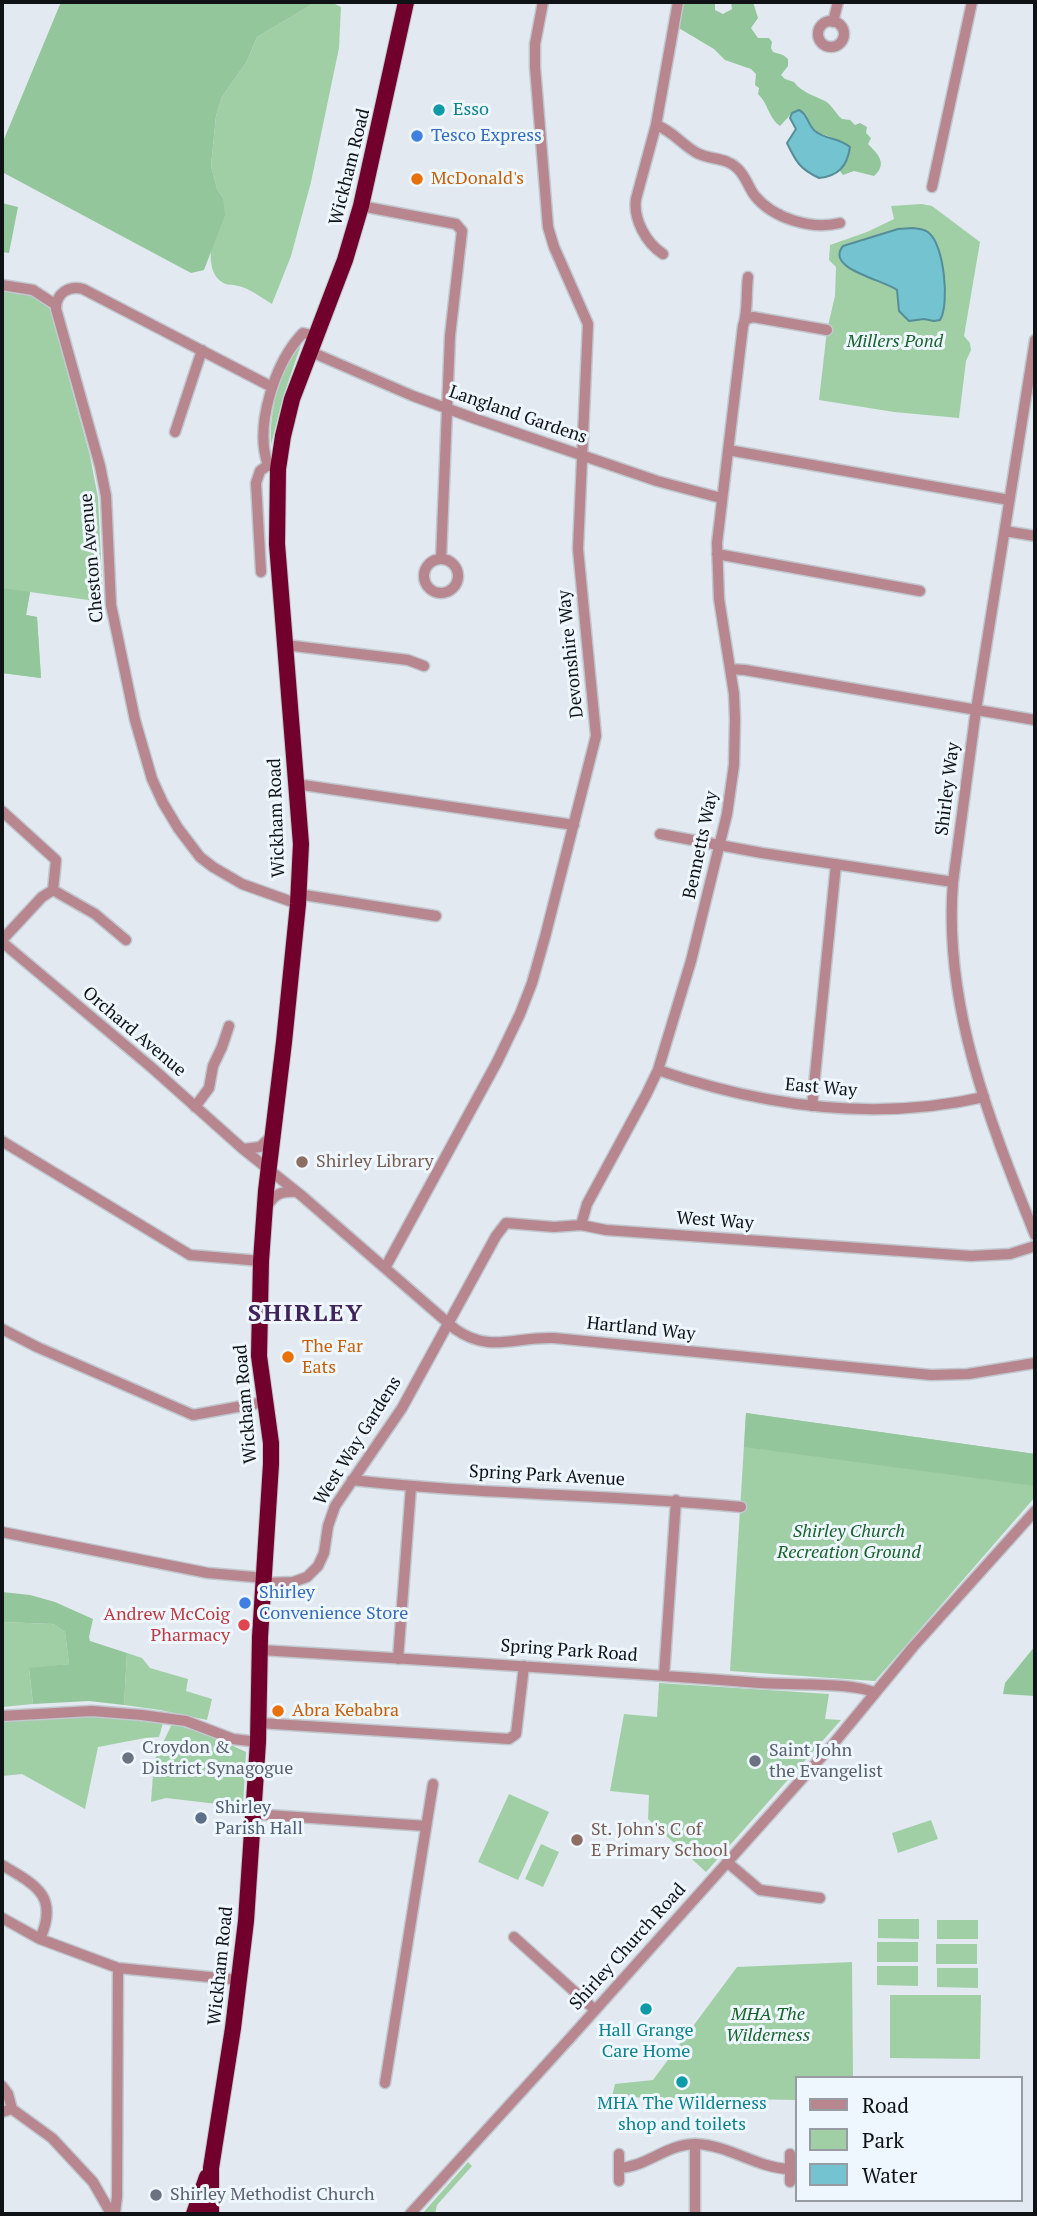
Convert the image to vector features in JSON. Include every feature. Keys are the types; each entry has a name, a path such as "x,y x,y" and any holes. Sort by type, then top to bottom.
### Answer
{"highway":[{"name":"Wickham Road","path":"211,2214 211,2168 240,1980 254,1814 271,1454 259,1348 261,1261 298,899 301,845 273,467 290,407 362,206 406,2"},
{"name":"Wickham Road","path":"194,2214 211,2168"}],"street":[{"name":"Devonshire Way","path":"385,1268 497,1062 520,1014 536,967 596,731 579,556 588,324 549,232 535,44 542,2"},
{"path":"663,254 653,245 639,224 635,207 656,125 678,2"},
{"path":"833,22 838,2"},
{"path":"932,187 972,2"},
{"path":"656,125 673,134 698,154 734,165 741,171 756,197 771,210 803,222 835,228"},
{"path":"362,206 451,223 461,228 450,328 441,559"},
{"name":"Bennetts Way","path":"581,1225 587,1204 658,1070 678,1007 721,846 734,765 735,719 720,608 717,554 721,498 743,326 747,318 745,306 748,277"},
{"path":"2,285 33,290 56,305 65,290 80,288 272,387"},
{"name":"Cheston Avenue","path":"56,305 106,496 111,605 135,720 152,779 178,828 206,862 242,884 298,899 436,916"},
{"path":"747,318 827,330"},
{"name":"Wickham Road","path":"261,572 256,483 260,471 273,467 264,445 272,387 293,342 303,332 312,343"},
{"name":"Shirley Way","path":"1035,340 976,710 953,882 953,944 959,1003 967,1038 984,1097 1035,1235"},
{"name":"Langland Gardens","path":"312,343 448,409 657,481 721,498"},
{"path":"175,432 202,350"},
{"path":"728,450 1009,500"},
{"path":"1005,531 1035,536"},
{"path":"717,554 920,591"},
{"path":"286,645 408,660 424,666"},
{"path":"730,669 1035,720"},
{"path":"296,784 573,825"},
{"path":"2,811 56,860 53,890"},
{"path":"660,834 953,882"},
{"path":"812,1106 836,864"},
{"path":"53,890 95,914 126,940"},
{"path":"2,941 42,897 53,890"},
{"name":"Orchard Avenue","path":"2,941 270,1170"},
{"path":"195,1107 209,1088 213,1066 229,1026"},
{"name":"East Way","path":"658,1070 752,1097 812,1106 851,1109 904,1108 950,1104 984,1097"},
{"path":"243,1149 260,1147 273,1135"},
{"path":"2,1141 190,1255 261,1261"},
{"name":"Hartland Way","path":"270,1170 469,1338 492,1343 554,1338 921,1374 955,1375 1035,1363"},
{"path":"265,1210 279,1192 297,1192"},
{"name":"West Way","path":"448,1322 503,1225 509,1223 554,1227 581,1225 606,1230 971,1256 1010,1254 1035,1246"},
{"name":"West Way Gardens","path":"2,1532 208,1573 293,1582 313,1572 324,1553 331,1513 401,1408 448,1322"},
{"path":"2,1329 193,1415 264,1402"},
{"name":"Spring Park Avenue","path":"352,1480 411,1487 676,1500 741,1507"},
{"path":"398,1659 411,1487"},
{"path":"664,1675 676,1500"},
{"name":"Shirley Church Road","path":"410,2214 834,1743 913,1647 1035,1511"},
{"name":"Spring Park Road","path":"260,1650 865,1689 875,1693"},
{"path":"259,1723 509,1740 516,1734 524,1666"},
{"path":"2,1716 92,1711 142,1715 186,1721 233,1739 258,1742"},
{"path":"385,2083 433,1784"},
{"path":"254,1814 426,1826"},
{"path":"727,1862 760,1889 820,1898"},
{"path":"2,1865 36,1886 45,1897 47,1918 40,1939"},
{"path":"2,1918 40,1939 118,1968 240,1980"},
{"path":"514,1937 595,2010"},
{"path":"2,2086 8,2094 7,2110 52,2138 93,2182 109,2210 115,2213 118,1968"},
{"path":"695,2144 695,2214"},
{"path":"619,2168 637,2166 672,2148 695,2144 724,2150 771,2167 789,2169"},
{"path":"619,2154 619,2181"},
{"path":"790,2154 790,2182"},
{"path":"93,2182 117,2175"}],"green space":[{"path":"61,2 316,2 257,37 247,61 222,97 216,116 211,166 217,189 223,198 225,215 204,270 191,273 2,172 2,144"},
{"path":"316,2 331,2 341,7 339,48 311,182 291,256 272,304 247,289 224,283 215,275 212,265 212,242 223,198 217,189 211,166 216,116 222,97 247,61 257,37"},
{"path":"682,2 715,2 715,10 723,14 732,9 731,2 753,2 758,18 751,28 758,38 769,38 773,52 788,59 788,66 781,75 827,103 842,119 867,127 866,133 871,138 868,144 881,163 878,172 874,176 854,171 843,175 840,171 850,151 836,140 814,131 806,115 792,113 780,126 776,123 758,94 756,74 751,69 725,60 714,49 677,27"},
{"path":"2,203 18,207 9,253 2,252"},
{"name":"Millers Pond","path":"891,206 932,206 980,242 964,336 970,343 971,350 966,361 959,418 894,412 819,400 827,330 835,296 836,267 829,260 830,245 894,219"},
{"path":"2,289 31,294 50,309 90,456 98,498 103,602 30,592 26,615 37,617 41,678 2,673"},
{"path":"302,342 283,397 271,445 272,417 278,390 294,353"},
{"path":"2,588 30,592 26,615 37,617 41,678 2,673"},
{"name":"Shirley Church Recreation Ground","path":"746,1413 1035,1454 1035,1497 875,1681 730,1671"},
{"path":"746,1413 1035,1454 1035,1486 744,1447"},
{"path":"2,1592 30,1595 55,1602 93,1619 90,1641 127,1653 124,1705 89,1701 33,1704 29,1668 69,1664 65,1632 53,1624 2,1622"},
{"path":"2,1622 53,1624 65,1632 69,1664 29,1669 33,1704 2,1707"},
{"path":"1035,1646 1035,1696 1003,1694 1005,1683"},
{"path":"127,1653 142,1658 150,1668 188,1679 186,1691 212,1699 207,1720 124,1705"},
{"path":"659,1683 829,1694 825,1719 841,1720 706,1872 648,1819 649,1795 610,1791 624,1714 657,1717"},
{"path":"82,1716 163,1723 159,1737 98,1747 85,1809 22,1774 2,1776 2,1722"},
{"path":"172,1724 205,1733 246,1752 243,1807 166,1798 151,1802 154,1761"},
{"path":"509,1794 549,1812 518,1880 478,1862"},
{"path":"931,1820 938,1839 898,1853 892,1833"},
{"path":"541,1844 559,1852 543,1887 525,1879"},
{"path":"878,1919 919,1919 919,1939 878,1938"},
{"path":"937,1920 978,1920 978,1939 937,1939"},
{"path":"877,1942 918,1942 918,1962 877,1962"},
{"path":"936,1944 977,1944 977,1964 936,1964"},
{"name":"MHA The Wilderness","path":"852,1962 853,2076 796,2076 796,2100 612,2097 615,2084 653,2080 737,1967"},
{"path":"877,1966 918,1966 918,1986 877,1985"},
{"path":"937,1968 978,1968 978,1988 937,1987"},
{"path":"890,1995 981,1995 980,2059 890,2058"},
{"path":"468,2162 472,2166 437,2205 435,2214 422,2214"}],"water":[{"path":"799,110 815,131 850,147 847,160 836,173 819,178 803,168 793,155 787,143 796,129 790,118 792,113"},
{"name":"Millers Pond","path":"913,228 929,233 942,262 945,301 940,320 909,321 899,311 897,290 858,273 842,261 839,254 843,246 898,229"}],"place":[{"name":"Esso","path":"439,110"},
{"name":"Tesco Express","path":"417,136"},
{"name":"McDonald's","path":"417,179"},
{"name":"Shirley Library","path":"302,1162"},
{"name":"The Far Eats","path":"288,1357"},
{"name":"Shirley Convenience Store","path":"245,1603"},
{"name":"Andrew McCoig Pharmacy","path":"244,1625"},
{"name":"Abra Kebabra","path":"278,1711"},
{"name":"Croydon & District Synagogue","path":"128,1758"},
{"name":"Saint John the Evangelist","path":"755,1761"},
{"name":"Shirley Parish Hall","path":"201,1818"},
{"name":"St. John's C of E Primary School","path":"577,1840"},
{"name":"Hall Grange Care Home","path":"646,2009"},
{"name":"MHA The Wilderness shop and toilets","path":"682,2082"},
{"name":"Shirley Methodist Church","path":"156,2195"}],"district":[{"name":"SHIRLEY","path":"306,1314"}]}
